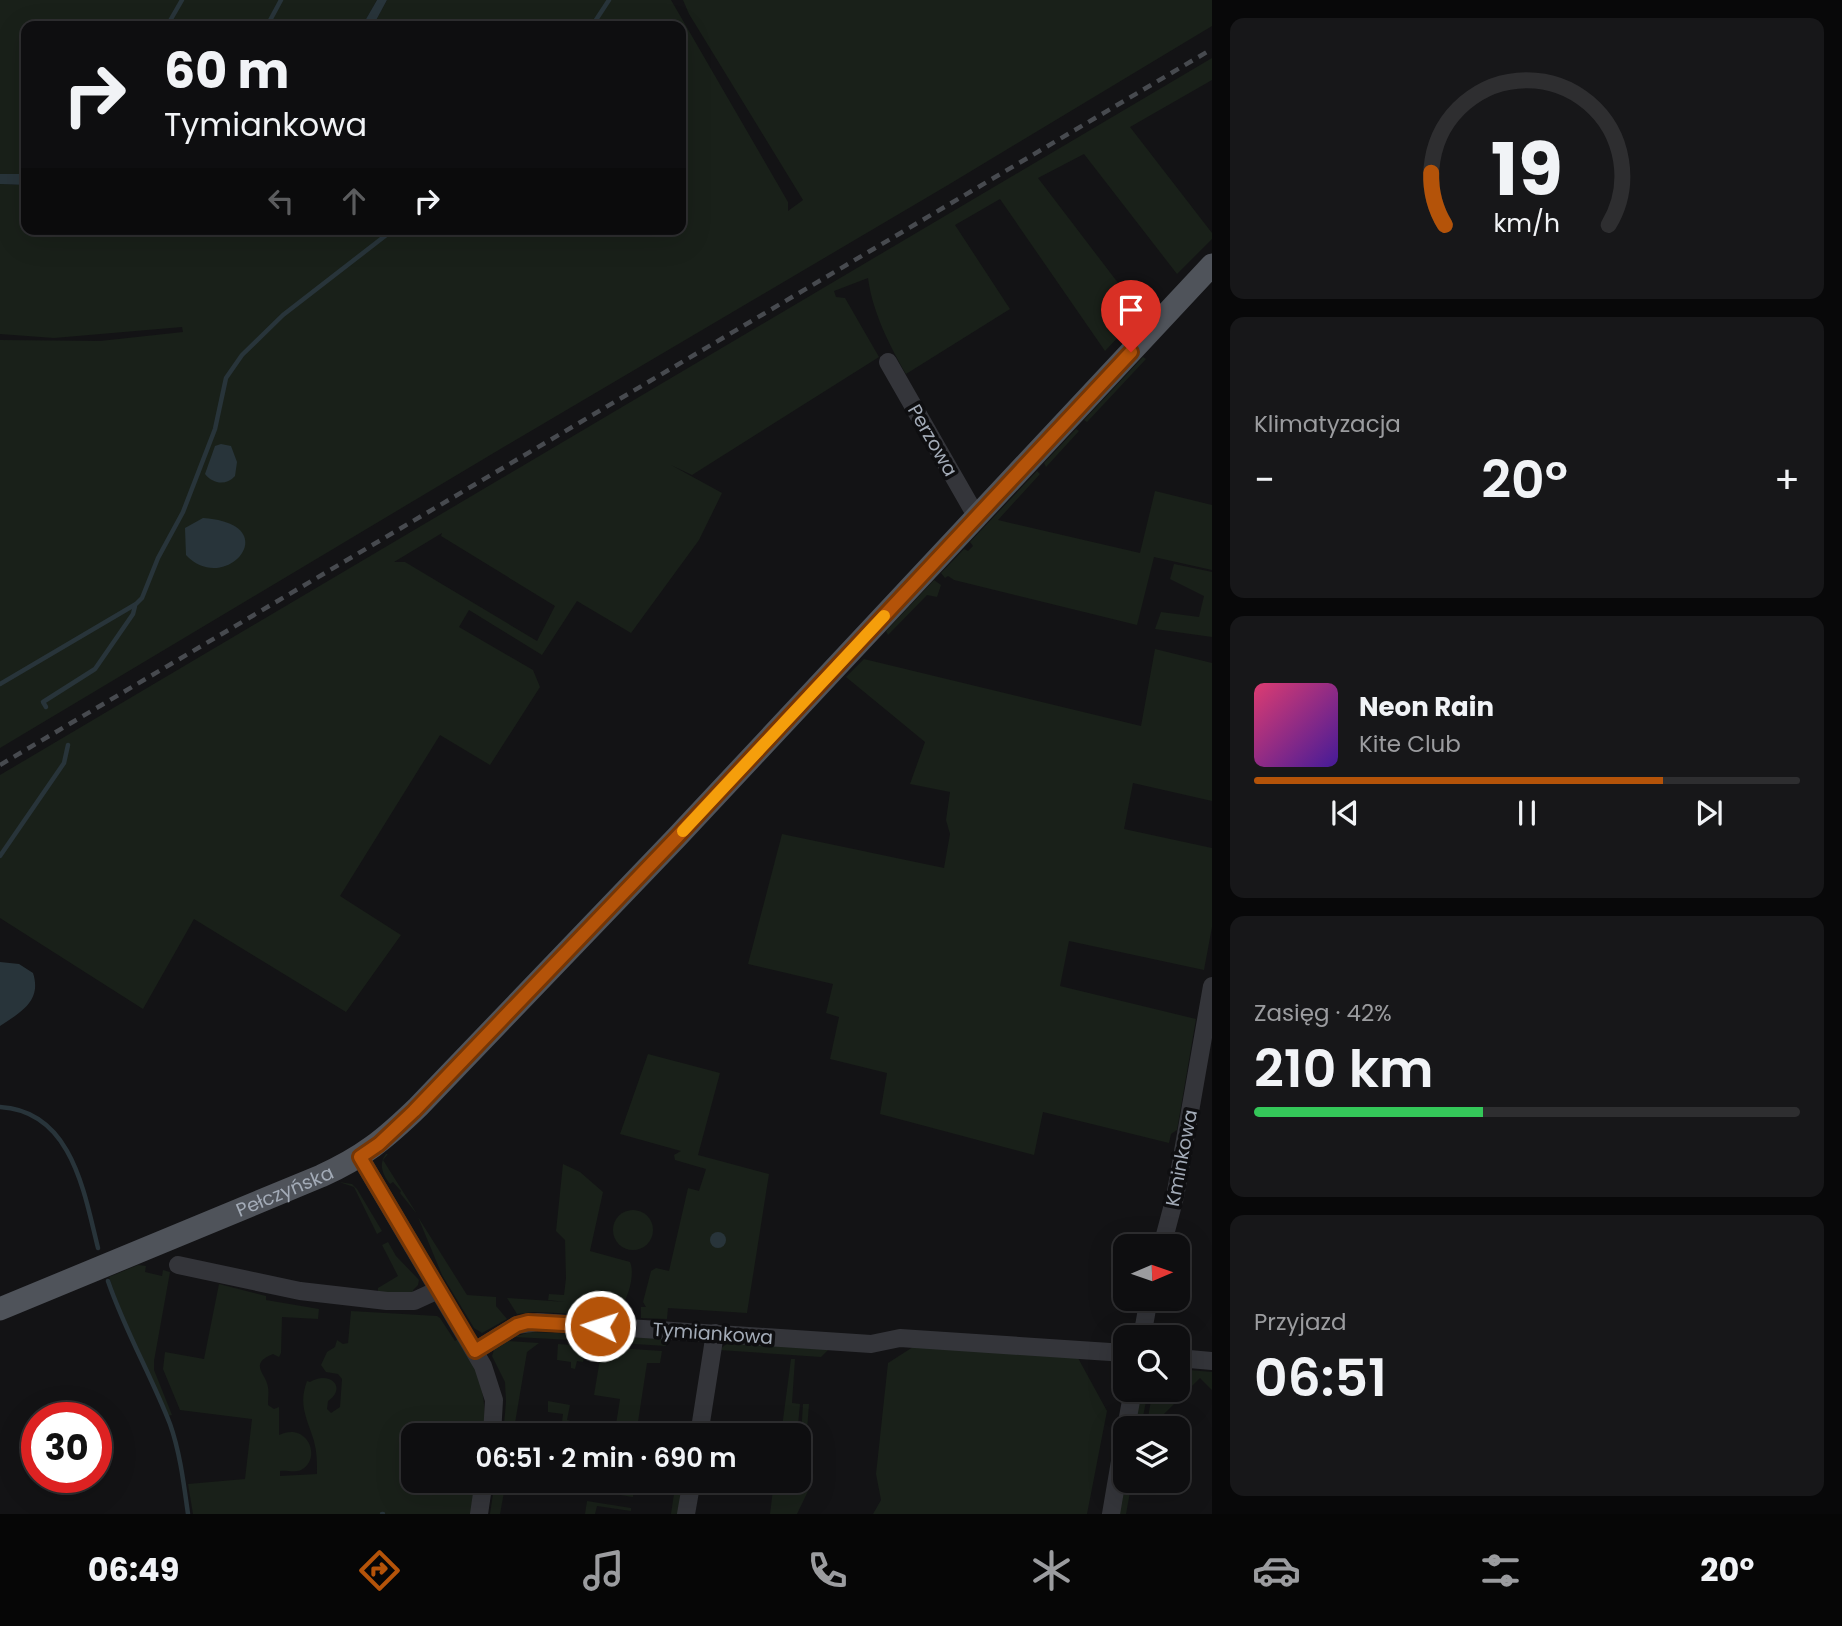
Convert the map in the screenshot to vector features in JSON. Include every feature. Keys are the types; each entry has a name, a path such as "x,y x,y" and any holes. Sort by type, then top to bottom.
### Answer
{"main road":[{"name":"Pełczyńska","path":"0,1309 308,1181 360,1157 379,1144 425,1100 677,837 1212,265"}],"street":[{"name":"Perzowa","path":"888,362 971,507 980,516"},
{"name":"Kminkowa","path":"1165,1234 1175,1198 1212,986"},
{"path":"360,1157 475,1351 492,1389 493,1423"},
{"path":"178,1265 300,1291 387,1301 417,1300 438,1290"},
{"name":"Tymiankowa","path":"475,1351 517,1325 528,1322 871,1344 900,1338 1113,1352"},
{"path":"701,1423 715,1333"},
{"path":"1190,1359 1212,1361"},
{"path":"479,1514 482,1493"},
{"path":"687,1514 690,1493"},
{"path":"1111,1514 1115,1493"}],"shaded area":[{"path":"0,0 377,0 365,21 21,21 21,174 0,174"},
{"path":"377,0 387,0 376,21 365,21"},
{"path":"387,0 671,0 683,21 376,21"},
{"path":"683,0 1212,0 1212,26 0,748 0,340 100,341 183,332 182,327 54,338 0,334 0,184 21,185 21,235 686,235 686,26 788,202 788,211 803,200"},
{"path":"1212,58 1212,80 1130,127 1212,233 1212,239 1177,274 1084,154 1038,178 1141,313 1105,351 1000,199 955,225 1010,309 906,374 882,327 868,278 834,291 836,297 845,298 879,357 692,475 671,465 722,493 699,540 631,633 577,601 542,655 469,610 459,627 533,670 540,687 490,765 440,735 340,896 401,935 346,1012 194,919 143,1009 0,918 0,775","holes":["442,533 441,536 555,606 537,641 405,562 394,562"]},
{"path":"0,174 21,174 21,185 0,184"},
{"path":"1143,357 1146,359 1087,422 1084,420"},
{"path":"1076,429 1079,431 1046,467 1044,463"},
{"path":"215,446 231,446 237,462 235,476 220,482 205,474"},
{"path":"1037,471 1040,474 998,520 1140,553 1155,491 1212,505 1212,570 1154,557 1137,625 954,580 948,576 945,578 941,573 964,549 968,551 973,546 970,542"},
{"path":"203,518 228,523 242,532 245,543 241,554 231,563 217,568 201,566 186,555 185,528"},
{"path":"1174,564 1212,572 1212,637 1155,629 1161,612 1199,617 1204,596 1170,579"},
{"path":"934,580 941,585 937,597 927,595 888,635 886,631"},
{"path":"1155,649 1212,663 1212,801 1133,783 1124,829 1212,848 1212,927 1204,970 1069,941 1060,986 1196,1019 1177,1130 1171,1134 1169,1143 1043,1112 1034,1155 880,1114 887,1073 830,1059 839,1017 826,1013 833,984 748,964 782,834 944,868 950,834 946,820 950,792 910,784 925,742 846,677 864,659 1141,726"},
{"path":"0,962 19,964 33,973 35,991 28,1005 0,1026"},
{"path":"648,1054 720,1073 698,1155 769,1174 747,1313 668,1308 667,1319 641,1318 641,1307 646,1307 643,1302 651,1271 656,1268 669,1271 688,1188 699,1191 706,1169 675,1160 674,1155 681,1151 620,1134"},
{"path":"383,1160 417,1214 393,1182 390,1184 382,1166"},
{"path":"563,1164 580,1172 603,1192 590,1251 630,1262 630,1284 622,1305 628,1306 626,1316 534,1312 517,1314 507,1298 566,1302 548,1300 549,1294 564,1295 566,1278 565,1240 556,1231"},
{"path":"339,1182 352,1184 357,1189 382,1231 377,1234 354,1187"},
{"path":"633,1210 641,1211 647,1216 652,1222 652,1238 647,1244 641,1249 633,1250 625,1249 619,1244 614,1238 613,1230 614,1222 619,1216 625,1211"},
{"path":"418,1217 467,1295 496,1297 496,1306 507,1319 482,1333 474,1328 442,1275"},
{"path":"715,1232 721,1232 726,1240 724,1246 715,1248 710,1243 710,1237"},
{"path":"388,1242 396,1256 419,1280 413,1290 414,1294 378,1294 378,1288 398,1276 382,1245"},
{"path":"138,1265 146,1266 145,1272 162,1276 163,1270 170,1272 154,1370 172,1415 167,1416 123,1317 109,1277"},
{"path":"219,1284 266,1296 266,1300 319,1309 318,1319 282,1317 281,1353 279,1357 273,1354 266,1358 260,1365 268,1387 268,1405 274,1409 279,1407 279,1435 297,1433 309,1443 311,1450 308,1464 301,1470 280,1471 280,1476 317,1474 315,1445 303,1404 304,1390 307,1381 329,1379 334,1382 336,1390 328,1401 327,1409 331,1413 340,1407 342,1379 338,1374 326,1372 321,1365 337,1340 343,1344 348,1343 351,1311 437,1316 455,1341 459,1338 477,1374 483,1396 485,1423 401,1423 401,1493 476,1493 472,1514 193,1514 188,1484 245,1479 252,1419 180,1410 163,1369 165,1352 204,1359"},
{"path":"530,1332 589,1334 591,1341 514,1337"},
{"path":"606,1335 666,1339 666,1346 603,1342"},
{"path":"508,1341 539,1343 527,1352 515,1423 504,1423 505,1382 492,1356 494,1350"},
{"path":"730,1341 830,1348 821,1357 719,1350"},
{"path":"558,1344 586,1346 583,1362 577,1361 575,1369 571,1368 571,1362 557,1360"},
{"path":"602,1347 662,1351 660,1363 647,1363 638,1423 616,1423 620,1399 594,1395"},
{"path":"913,1347 1078,1358 1107,1411 1087,1514 873,1514 881,1500 876,1474 888,1363"},
{"path":"791,1359 795,1359 792,1403 800,1404 798,1423 783,1423"},
{"path":"1190,1370 1212,1372 1212,1390 1200,1378 1190,1388"},
{"path":"548,1401 570,1405 567,1420 574,1422 562,1422 563,1414 548,1412"},
{"path":"1136,1402 1146,1402 1143,1416 1134,1416"},
{"path":"1151,1402 1176,1402 1162,1416 1148,1416"},
{"path":"803,1404 809,1404 808,1423 802,1423"},
{"path":"493,1493 504,1493 500,1514 490,1514"},
{"path":"608,1493 628,1493 633,1494 633,1497"},
{"path":"674,1493 685,1493 682,1514 671,1514"},
{"path":"773,1493 807,1493 797,1514 770,1514"},
{"path":"1122,1493 1130,1493 1126,1514 1117,1514"},
{"path":"587,1501 631,1508 631,1511 597,1506 595,1514 585,1514"}],"waterway":[{"path":"170,21 182,0"},
{"path":"270,21 281,0"},
{"path":"595,21 609,0"},
{"path":"0,684 142,598 158,558 183,512 215,429 226,378 242,355 283,315 386,235"},
{"path":"46,707 43,702 95,669 133,614 135,606"},
{"path":"0,856 64,763 68,745"},
{"path":"0,1107 24,1112 44,1123 59,1139 80,1180 98,1248"},
{"path":"108,1281 170,1424 179,1457 188,1514"}],"railway":[{"path":"0,765 1212,49"}],"slow traffic":[{"path":"683,831 884,616"}],"route":[{"path":"600,1326 528,1322 517,1325 475,1351 360,1157 379,1144 414,1111 625,893 1131,352"}]}
